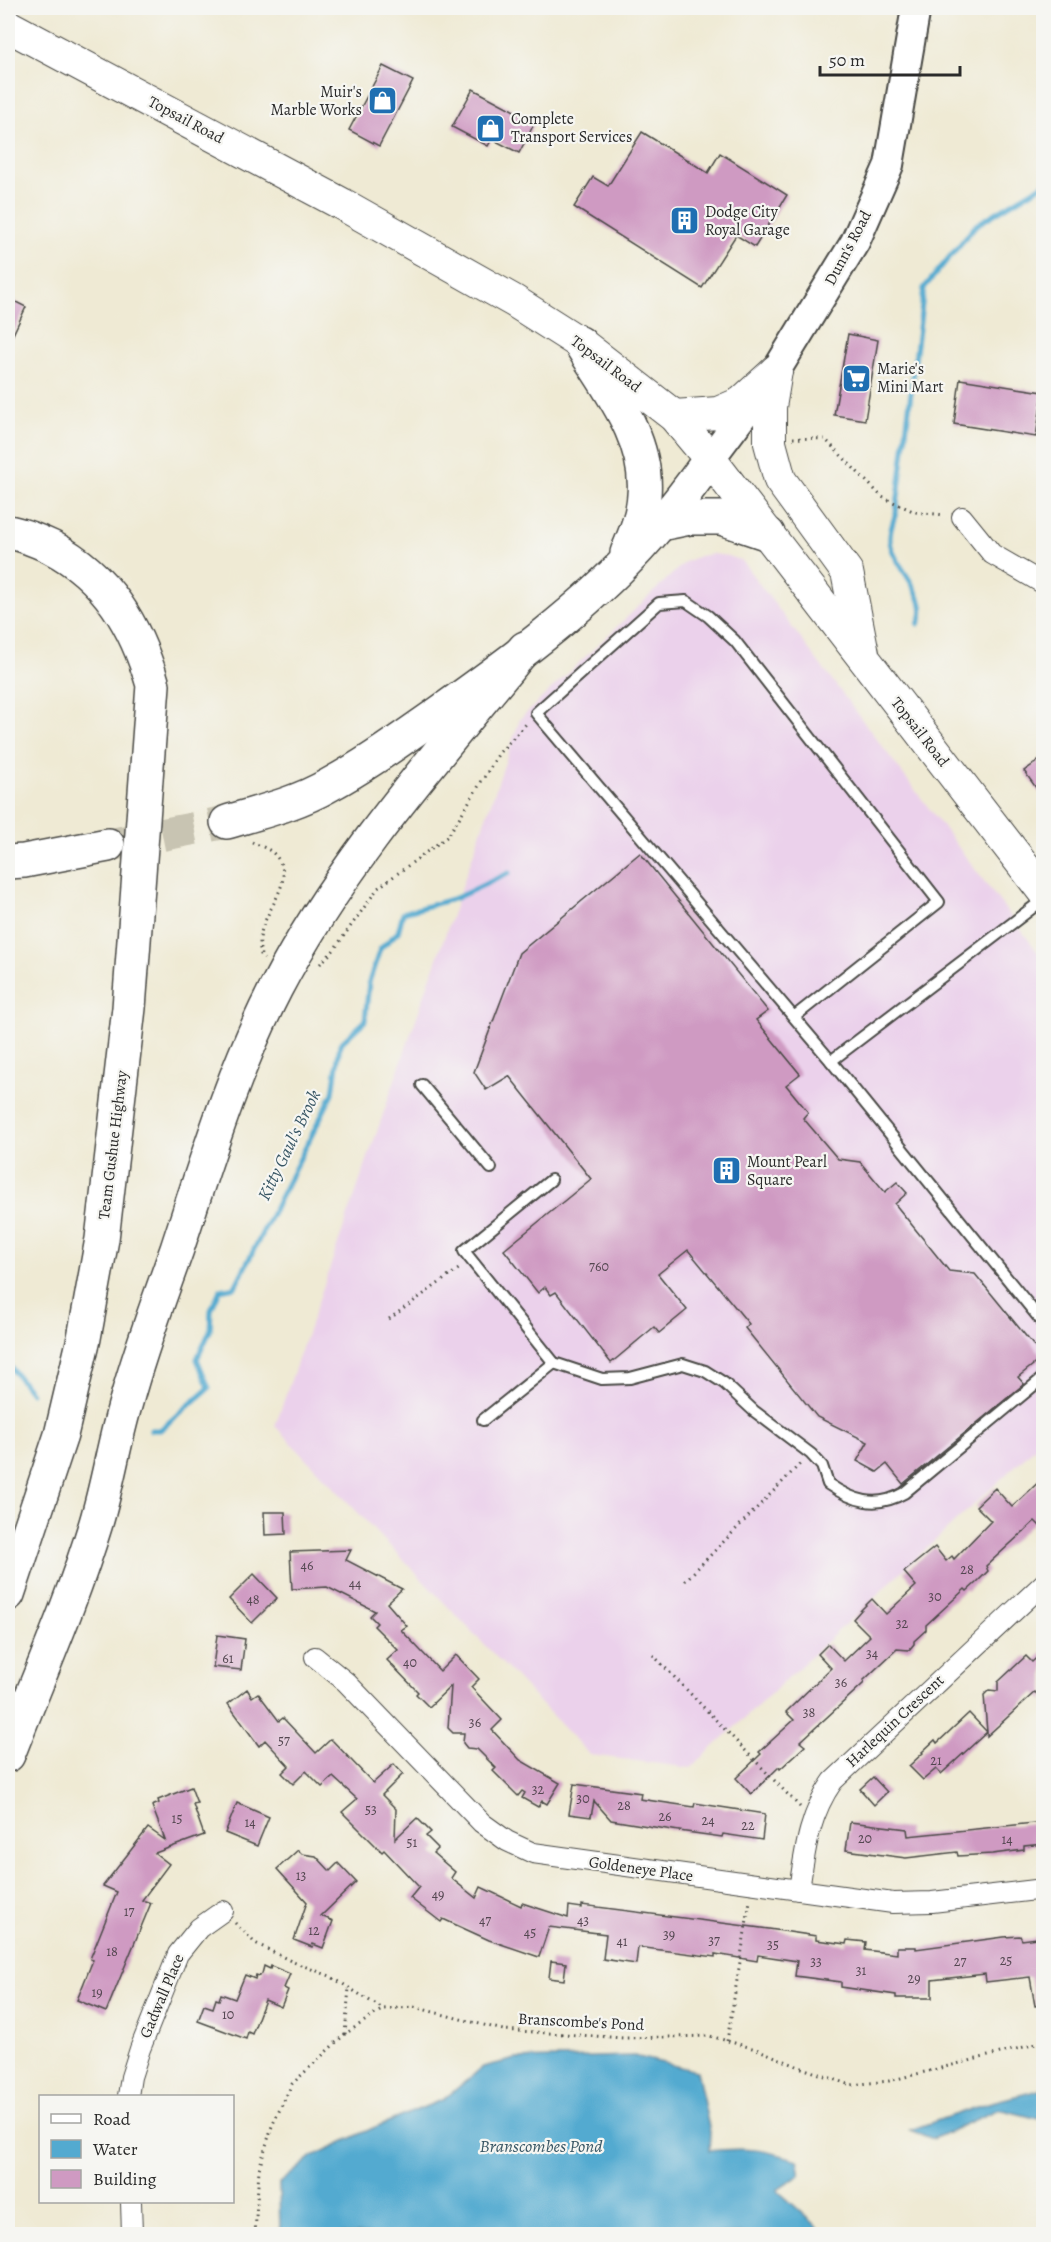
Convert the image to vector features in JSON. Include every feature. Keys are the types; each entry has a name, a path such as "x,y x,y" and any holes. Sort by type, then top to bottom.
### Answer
{"highway":[{"path":"580,343 631,428 641,455 645,494 639,524 622,565"},
{"path":"235,830 273,809 328,786 387,750 486,679 559,621 622,565 660,524 710,459"},
{"path":"660,524 689,518 721,518 768,534"},
{"name":"Team Gushue Highway","path":"8,532 42,543 73,559 100,582 122,611 137,641 153,684 129,1008 100,1250 84,1338 61,1435 8,1594"},
{"path":"8,1755 57,1631 96,1522 127,1398 212,1140 246,1052 275,990 306,935 358,856 525,648"},
{"path":"8,862 108,845"}],"main road":[{"name":"Dunn's Road","path":"710,459 776,371 855,242 889,165 912,10"},
{"name":"Topsail Road","path":"8,26 342,204 514,301 580,343 674,416 710,459 1044,892"},
{"path":"674,416 718,412 741,403 776,371"},
{"path":"776,371 770,407 770,443 780,480 847,572 864,660"}],"street":[{"path":"962,517 992,554 1044,584"},
{"name":"Harlequin Crescent","path":"800,1890 805,1845 814,1816 825,1793 842,1770 1044,1583"},
{"name":"Goldeneye Place","path":"315,1657 358,1695 482,1823 526,1851 546,1857 873,1901 914,1903 1044,1889"},
{"name":"Gadwall Place","path":"128,2095 131,2077 140,2049 178,1954 199,1928 223,1911"},
{"path":"131,2203 132,2235"}],"lane":[{"path":"794,1017 939,902 735,641 708,616 686,601 659,603 536,713 794,1017 831,1060 1044,1324"},
{"path":"831,1060 1044,899"},
{"path":"423,1085 491,1168"},
{"path":"551,1180 464,1251 554,1363 602,1379 630,1378 683,1364 705,1371 724,1383 754,1411 810,1454 822,1466 828,1484 850,1498 868,1503 886,1501 904,1492 1044,1377"},
{"path":"483,1420 554,1363"}],"path":[{"path":"879,495 915,512 962,517"},
{"path":"317,967 333,951 378,888 448,836 499,753 536,713"},
{"path":"235,830 272,851 282,864 283,879 280,891 259,933 260,955 269,966"},
{"path":"389,1319 471,1261"},
{"path":"685,1581 799,1465"},
{"path":"653,1655 793,1801 814,1816"},
{"path":"727,2041 753,1884"},
{"path":"223,1911 255,1943 292,1962 330,1976 383,2009"},
{"path":"345,2034 349,1987"},
{"name":"Branscombe's Pond","path":"255,2235 259,2169 272,2126 292,2084 345,2034 383,2009 414,2007 503,2030 624,2038 710,2036 759,2050 851,2085 889,2081 1044,2042"}],"shaded area":[{"name":"Mount Pearl Square","path":"713,554 742,561 1043,959 1043,1440 691,1768 590,1755 275,1426 520,719 685,562 699,556"}],"water":[{"name":"Branscombes Pond","path":"634,2056 697,2071 710,2132 709,2151 754,2150 797,2160 800,2175 777,2190 818,2227 818,2234 280,2234 279,2184 313,2156 444,2099 483,2067 516,2059"},
{"path":"1043,2089 1043,2120 999,2109 933,2139 910,2130 988,2103"}],"building":[{"path":"383,66 413,81 379,146 349,130"},
{"path":"473,89 535,122 519,153 492,139 488,146 452,127"},
{"name":"Dodge City Royal Garage","path":"642,132 708,173 720,153 787,195 755,247 736,235 702,288 574,207 593,177 608,186"},
{"path":"8,298 26,307 8,345"},
{"path":"848,334 878,340 865,420 834,415"},
{"path":"960,379 1043,392 1036,437 954,424"},
{"path":"1044,757 1044,799 1024,771"},
{"name":"Mount Pearl Square","path":"640,853 768,1011 756,1020 800,1074 786,1085 808,1112 803,1118 838,1159 860,1162 885,1192 897,1182 907,1193 895,1204 949,1271 975,1274 1043,1357 1018,1377 1024,1384 903,1484 887,1464 877,1472 857,1461 868,1442 817,1417 745,1328 749,1324 688,1250 658,1274 687,1310 659,1333 654,1327 611,1363 556,1292 551,1295 545,1287 538,1293 504,1250 591,1179 509,1076 486,1090 474,1072 519,953"},
{"path":"1044,1477 1044,1530 1035,1521 986,1566 988,1571 977,1582 967,1591 965,1589 926,1625 926,1630 914,1641 909,1650 897,1649 800,1742 805,1746 751,1794 736,1778 761,1754 759,1752 794,1720 786,1712 831,1668 818,1654 828,1644 844,1661 870,1636 853,1619 872,1599 886,1614 916,1586 904,1572 935,1547 946,1561 952,1556 954,1559 991,1521 976,1506 995,1488 1012,1507"},
{"path":"264,1512 285,1512 286,1534 265,1535"},
{"path":"351,1550 346,1560 402,1589 387,1603 407,1626 401,1630 440,1671 456,1655 479,1679 471,1687 502,1720 492,1730 520,1760 560,1783 547,1804 542,1801 538,1807 522,1798 525,1793 522,1791 518,1796 493,1771 496,1768 477,1749 467,1748 463,1743 464,1733 453,1733 448,1728 451,1686 429,1707 416,1694 418,1692 387,1660 398,1650 374,1626 377,1623 370,1616 375,1611 327,1587 292,1589 290,1552"},
{"path":"254,1574 277,1598 252,1623 229,1599"},
{"path":"217,1635 245,1639 241,1670 213,1667"},
{"path":"1044,1651 1044,1701 1035,1692 987,1736 984,1695 989,1690 998,1691 998,1682 1026,1656 1032,1662"},
{"path":"247,1689 252,1697 258,1693 279,1721 283,1718 316,1753 331,1739 373,1783 394,1764 403,1774 382,1795 396,1809 395,1839 417,1818 431,1832 426,1836 438,1848 433,1853 455,1872 451,1878 476,1898 481,1887 521,1906 522,1903 568,1918 569,1906 582,1908 582,1905 769,1929 816,1936 816,1940 846,1944 847,1940 866,1942 865,1950 897,1954 897,1947 916,1947 916,1949 1004,1937 1020,1936 1022,1940 1044,1937 1044,2005 1035,2006 1030,1977 986,1982 985,1974 932,1980 932,1998 896,1998 896,1995 841,1987 841,1982 795,1976 797,1961 758,1955 757,1961 715,1954 715,1957 638,1947 636,1964 603,1959 606,1934 549,1927 539,1957 489,1940 443,1919 441,1922 410,1898 419,1887 384,1850 382,1852 342,1812 357,1799 333,1777 322,1787 306,1771 293,1784 282,1773 289,1766 265,1740 259,1746 228,1704"},
{"path":"969,1713 987,1732 941,1774 936,1769 923,1780 909,1766 935,1740 937,1743"},
{"path":"873,1777 887,1792 874,1805 860,1789"},
{"path":"574,1784 641,1793 640,1799 694,1807 695,1803 765,1814 762,1840 723,1834 722,1837 611,1820 594,1801 591,1817 569,1814"},
{"path":"191,1787 197,1803 193,1804 204,1835 155,1853 169,1864 142,1900 151,1903 106,2012 77,2000 93,1960 90,1959 117,1892 103,1886 148,1828 165,1840 152,1806 159,1803 158,1800"},
{"path":"237,1803 269,1817 257,1846 225,1833"},
{"path":"850,1822 907,1829 908,1836 1044,1822 1044,1844 1024,1846 1024,1850 992,1854 958,1856 957,1852 906,1858 846,1850"},
{"path":"298,1850 302,1854 316,1856 330,1871 338,1863 356,1882 321,1916 333,1921 323,1948 313,1944 312,1947 294,1940 307,1902 277,1869"},
{"path":"551,1961 566,1963 564,1980 549,1978"},
{"path":"264,1966 270,1969 271,1966 290,1974 284,1988 288,1990 281,2007 265,2000 252,2034 248,2032 246,2039 198,2021 204,2005 213,2008 216,1999 219,2000 221,1994 235,1999 245,1975 255,1979 256,1975 262,1974"}],"waterway":[{"name":"Kitty Gaul's Brook","path":"918,624 922,614 921,604 893,551 890,537 896,513 924,288 976,225 1044,184"},
{"name":"Kitty Gaul's Brook","path":"151,1430 160,1430 209,1388 197,1359 210,1331 211,1310 220,1290 235,1287 333,1093 340,1044 365,1021 369,982 380,949 398,932 403,913 456,898 509,873"},
{"name":"Kitty Gaul's Brook","path":"8,1364 31,1393"}],"tunnel":[{"path":"114,844 227,822"}],"place":[{"name":"Muir's Marble Works","path":"383,101"},
{"name":"Complete Transport Services","path":"490,128"},
{"name":"Dodge City Royal Garage","path":"684,221"},
{"name":"Marie's Mini Mart","path":"856,378"},
{"name":"Mount Pearl Square","path":"726,1171"}]}
